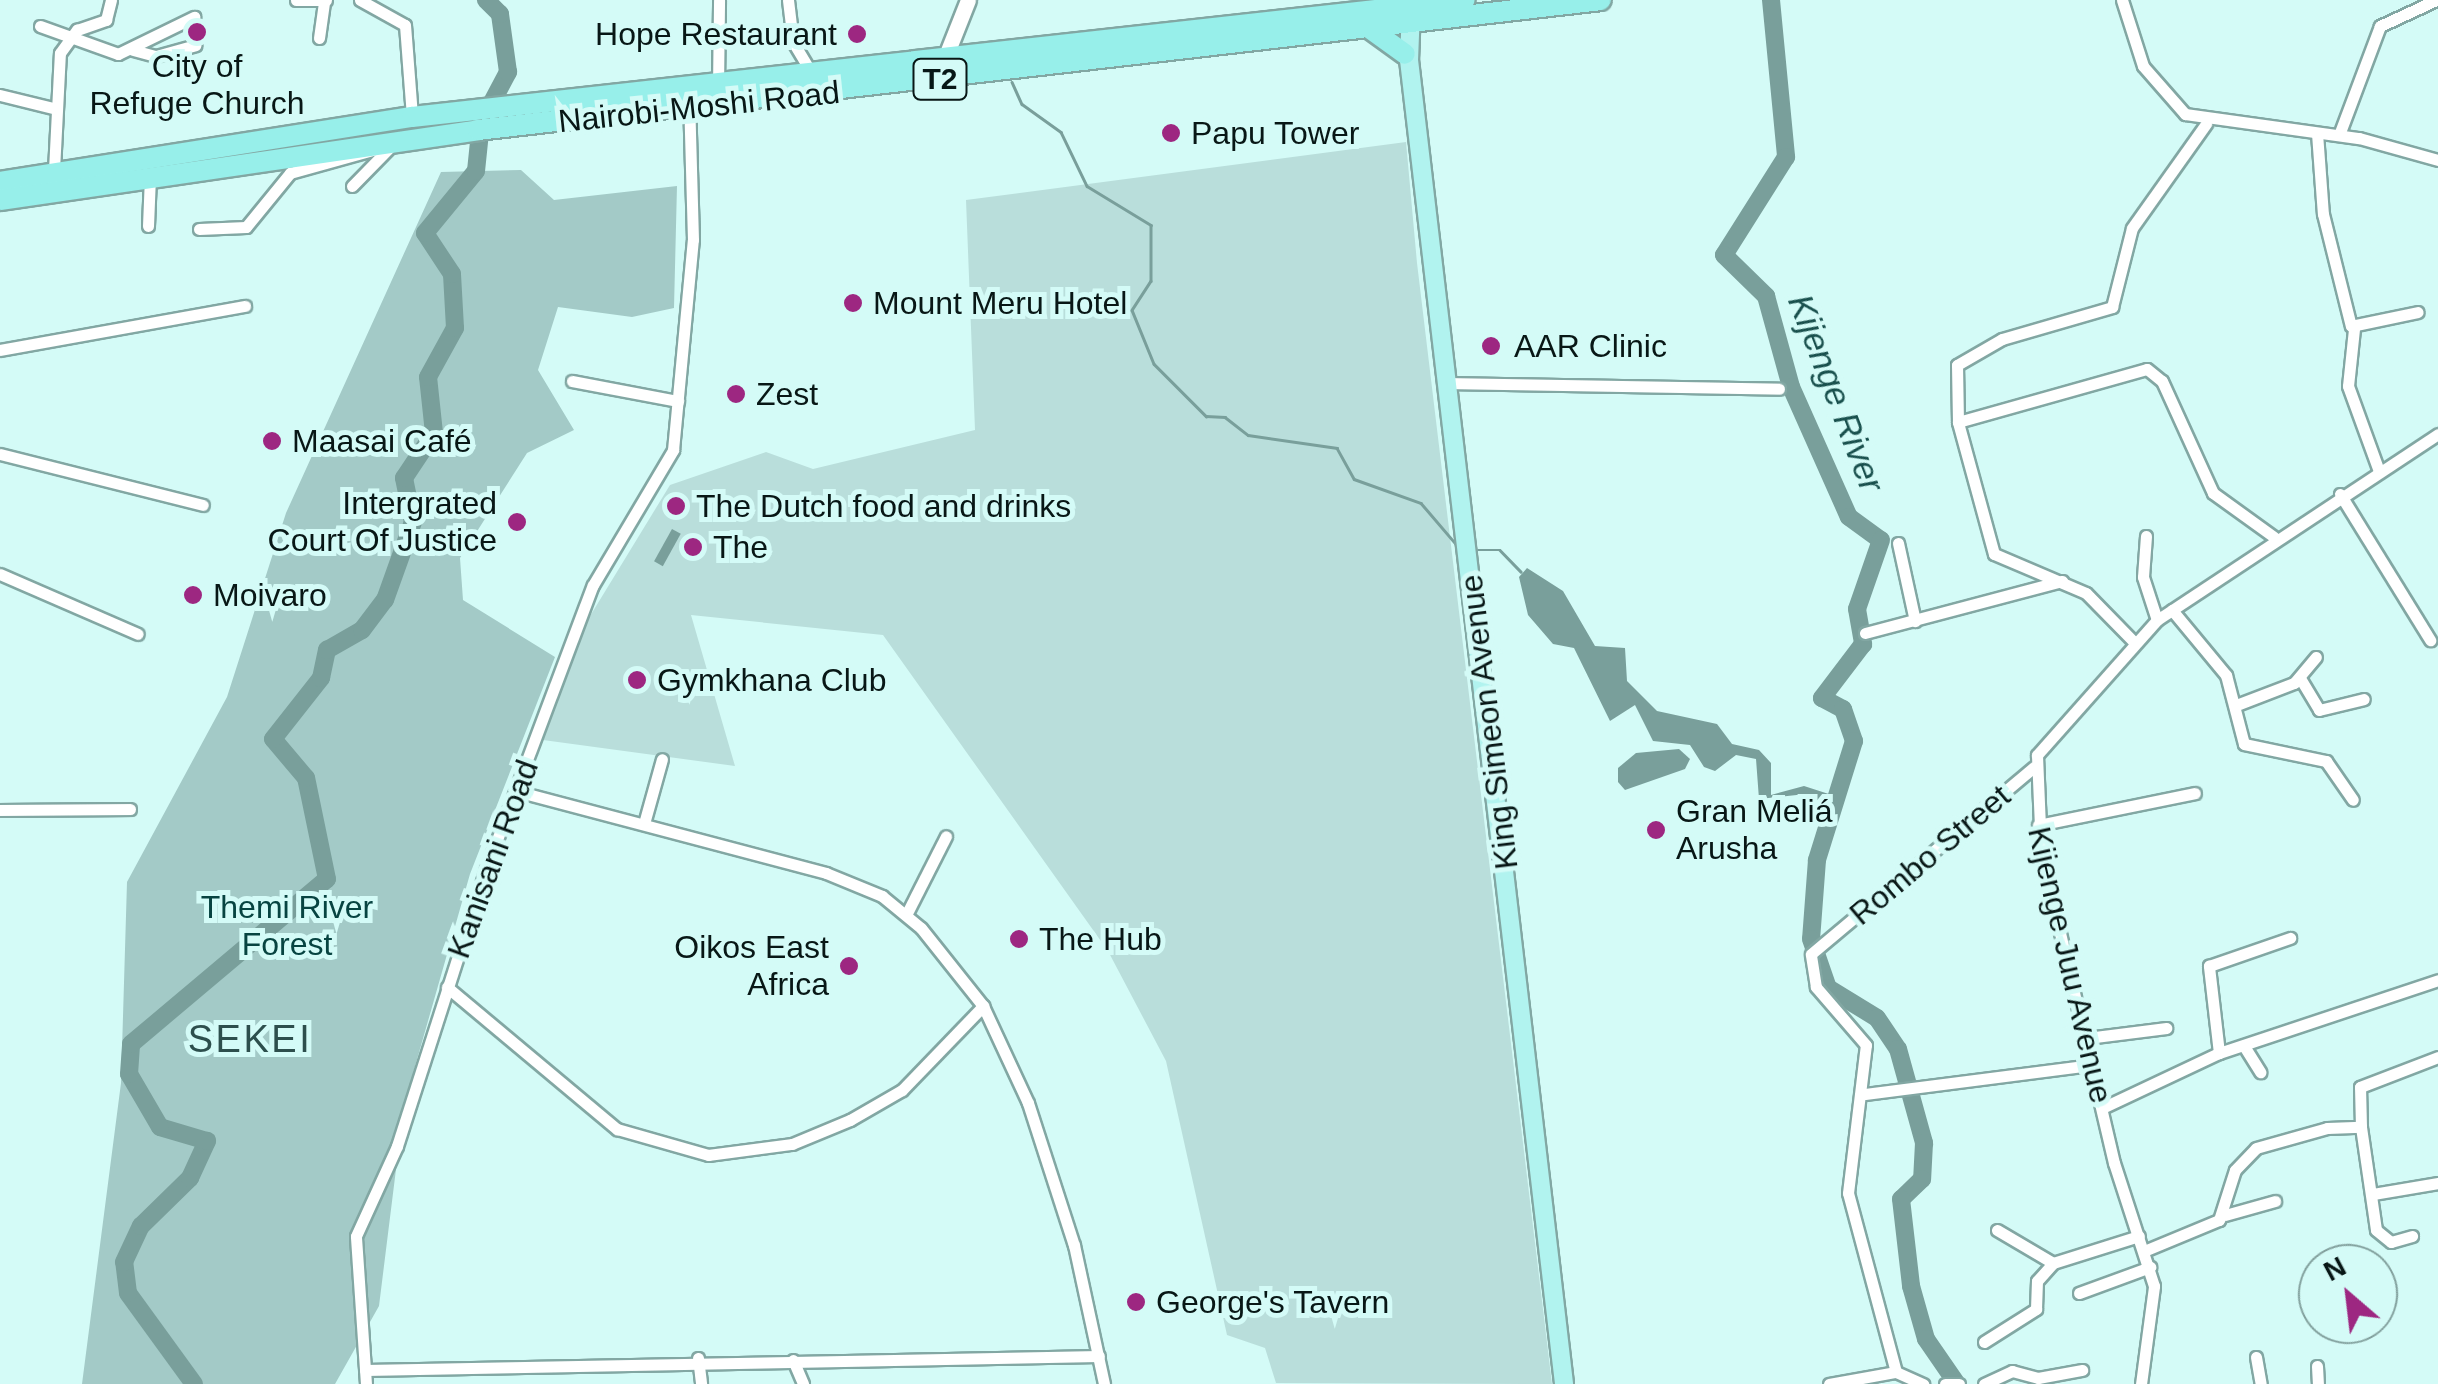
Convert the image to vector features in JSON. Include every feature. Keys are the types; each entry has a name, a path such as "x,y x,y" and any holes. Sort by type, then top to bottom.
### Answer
{"highway":[{"name":"T2","path":"1405,16 1463,6 1601,0"},
{"name":"T2","path":"1405,16 1439,20 1463,6"},
{"name":"Nairobi-Moshi Road","path":"689,100 718,87 945,58 1405,16"},
{"name":"Nairobi-Moshi Road","path":"0,200 394,141 478,121 1369,28 1405,16"},
{"path":"1369,28 1409,54 1439,20"},
{"name":"Nairobi-Moshi Road","path":"0,182 54,170 412,117 478,121"}],"main road":[{"name":"King Simeon Avenue","path":"1405,16 1564,1384"}],"street":[{"path":"70,38 102,23 111,0"},
{"path":"296,0 325,0 319,38"},
{"path":"360,0 405,25 412,117"},
{"path":"718,87 719,0"},
{"path":"788,0 794,42 812,74"},
{"path":"945,58 968,0"},
{"path":"2122,0 2156,88 2206,124 2339,135 2438,160"},
{"path":"2339,135 2380,26 2436,0"},
{"path":"133,50 194,17"},
{"path":"40,26 70,38 156,56 196,44"},
{"path":"54,170 53,108 70,38"},
{"path":"0,95 53,108"},
{"name":"Kanisani Road","path":"366,1384 356,1236 397,1146 516,790 593,585 660,480 678,401 694,213 689,100"},
{"path":"2132,640 2062,581 1994,554 1958,422 1963,355 2114,304 2132,228 2206,124"},
{"path":"2317,133 2323,214 2354,329 2348,386 2379,471"},
{"path":"352,186 394,141"},
{"path":"199,229 256,222 271,188 290,174 370,156 394,141"},
{"path":"148,226 150,176"},
{"path":"0,350 245,306"},
{"path":"2354,329 2418,312"},
{"path":"1958,422 2147,369 2162,380 2213,492 2274,536"},
{"path":"572,381 678,401"},
{"path":"1450,383 1779,389"},
{"path":"2034,766 2132,640 2274,536 2438,434"},
{"path":"0,454 203,505"},
{"path":"2340,494 2430,640"},
{"path":"2146,536 2144,577 2158,620"},
{"path":"1898,542 1915,620"},
{"path":"0,574 138,634"},
{"path":"1865,633 2062,581"},
{"path":"2172,610 2239,704 2244,744 2326,761 2352,800"},
{"path":"2239,704 2300,678 2316,657"},
{"path":"2300,678 2319,710 2364,699"},
{"path":"645,820 662,759"},
{"name":"Kijenge Juu Avenue","path":"2034,766 2038,825 2092,1065 2150,1267 2156,1302 2142,1384"},
{"name":"Rombo Street","path":"1864,1094 1866,1045 1816,987 1811,954 1822,940 1902,885 2034,766"},
{"path":"516,790 645,820 844,880 907,913 983,1006 1035,1123 1104,1384"},
{"path":"2038,825 2196,793"},
{"path":"0,810 130,809"},
{"path":"907,913 946,836"},
{"path":"2219,1053 2209,966 2290,938"},
{"path":"2102,1108 2219,1053 2438,980"},
{"path":"448,988 617,1129 708,1156 792,1144 850,1120 902,1090 983,1006"},
{"path":"2086,1038 2166,1028"},
{"path":"2244,1046 2260,1072"},
{"path":"2412,1236 2379,1236 2361,1127 2360,1086 2438,1058"},
{"path":"1896,1372 1848,1193 1864,1094 2092,1065"},
{"path":"2224,1215 2225,1190 2256,1148 2361,1127"},
{"path":"2373,1194 2438,1184"},
{"path":"2144,1251 2224,1215 2275,1201"},
{"path":"1997,1230 2053,1263"},
{"path":"1984,1342 2036,1309 2037,1281 2053,1263 2139,1236"},
{"path":"2079,1293 2150,1267"},
{"path":"366,1370 476,1370 698,1358 1099,1356"},
{"path":"2256,1357 2261,1384"},
{"path":"698,1358 702,1384"},
{"path":"793,1360 803,1384"},
{"path":"2316,1366 2318,1384"},
{"path":"476,1370 478,1384"},
{"path":"1984,1384 1998,1376 2082,1370"},
{"path":"1830,1384 1896,1372 1923,1384"},
{"path":"1945,1384 1959,1384"}],"shaded area":[{"path":"1406,142 1417,263 1552,1384 1276,1383 1265,1348 1227,1335 1166,1061 1108,951 883,635 691,615 735,766 543,740 587,621 670,485 766,452 813,469 975,430 966,200"},
{"path":"672,529 681,534 663,566 654,561"},
{"path":"1527,568 1563,591 1595,646 1625,648 1627,681 1657,711 1717,724 1732,744 1759,750 1771,763 1771,795 1804,786 1838,797 1838,811 1806,794 1759,799 1756,759 1736,755 1715,771 1704,767 1690,745 1653,741 1635,705 1610,721 1574,648 1553,644 1528,615 1519,577"},
{"path":"1679,749 1690,759 1685,769 1625,790 1618,782 1618,768 1636,753"}],"green space":[{"name":"Themi River Forest","path":"521,170 554,200 677,186 674,308 632,317 558,307 538,370 574,430 527,453 460,558 463,600 555,657 470,874 404,1105 379,1306 335,1384 82,1384 121,1083 127,882 227,697 286,513 441,172"}],"waterway":[{"path":"194,1384 128,1293 124,1262 141,1226 190,1178 207,1141 160,1127 129,1074 131,1044 327,879 306,778 273,739 321,678 327,650 362,630 385,600 413,522 404,478 434,433 428,377 455,328 452,274 425,233 476,171 481,123 508,72 500,14 486,0"},
{"name":"Kijenge River","path":"1771,0 1786,157 1724,255 1766,296 1791,387 1849,517 1881,540 1857,609 1863,644 1822,698 1843,709 1854,741 1817,860 1811,939 1828,988 1877,1018 1898,1049 1924,1143 1922,1179 1901,1199 1911,1286 1926,1339 1957,1384"},
{"path":"1012,82 1022,104 1061,132 1087,186 1151,225 1151,281 1132,310 1154,364 1206,416 1225,417 1248,435 1337,448 1354,479 1421,503 1456,544"},
{"path":"1478,550 1500,550 1521,572"}],"place":[{"name":"City of Refuge Church","path":"197,32"},
{"name":"Hope Restaurant","path":"857,34"},
{"name":"Papu Tower","path":"1171,133"},
{"name":"Mount Meru Hotel","path":"853,303"},
{"name":"AAR Clinic","path":"1491,346"},
{"name":"Zest","path":"736,394"},
{"name":"Maasai Café","path":"272,441"},
{"name":"The Dutch food and drinks","path":"676,506"},
{"name":"Intergrated Court Of Justice","path":"517,522"},
{"name":"The","path":"693,547"},
{"name":"Moivaro","path":"193,595"},
{"name":"Gymkhana Club","path":"637,680"},
{"name":"Gran Meliá Arusha","path":"1656,830"},
{"name":"The Hub","path":"1019,939"},
{"name":"Oikos East Africa","path":"849,966"},
{"name":"George's Tavern","path":"1136,1302"}],"district":[{"name":"SEKEI","path":"250,1040"}]}
